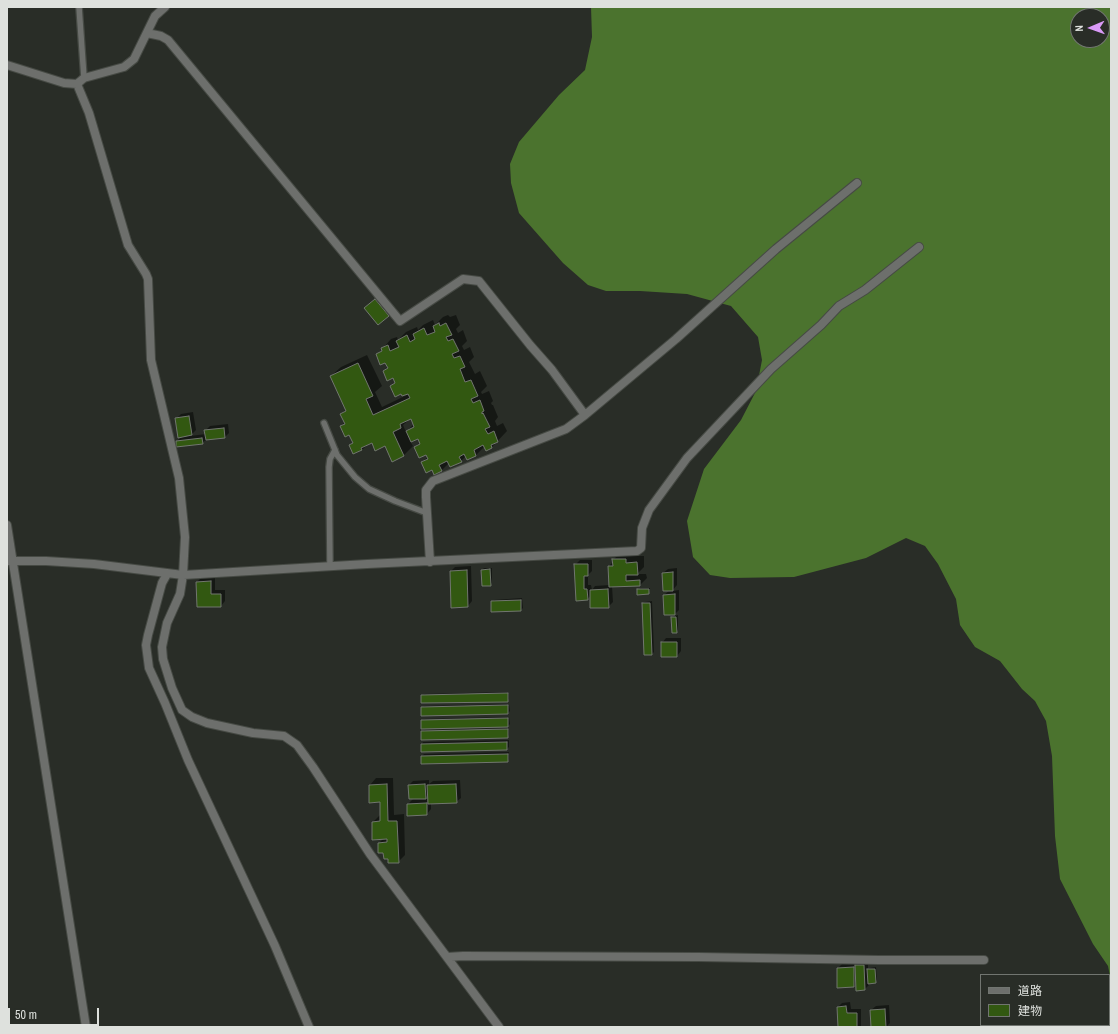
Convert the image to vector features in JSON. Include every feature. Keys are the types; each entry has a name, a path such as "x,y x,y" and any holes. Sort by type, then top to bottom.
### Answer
{"street":[{"path":"7,65 64,83 77,84 84,78 124,67 134,59 155,16 164,7"},
{"path":"147,33 161,36 168,40 400,321 463,279 479,281 552,370 585,415"},
{"path":"77,84 88,113 128,245 148,279 151,360 180,486 185,537 183,575 180,594 167,624 162,647 166,673 182,710 192,717 207,723 253,733 284,736 296,745 313,767 370,854 499,1027"},
{"path":"430,562 426,490 433,482 566,429 585,415 676,338 776,248 857,183"},
{"path":"10,561 46,561 94,564 183,575 330,566 632,552 640,550 642,528 649,510 687,458 771,369 821,325 839,306 865,290 919,247"},
{"path":"7,525 10,561 86,1027"},
{"path":"167,574 162,583 146,645 149,668 188,760 275,946 309,1027"},
{"path":"447,957 698,957 984,960"}],"lane":[{"path":"79,7 84,78"},
{"path":"324,423 337,455 355,477 369,488 394,501 427,513"},
{"path":"330,566 329,467 330,459 335,450"}],"green space":[{"path":"591,7 1111,7 1111,981 1108,966 1093,944 1060,879 1055,836 1052,756 1046,721 1035,701 1022,689 1000,661 975,647 960,625 956,599 938,564 925,546 906,538 866,558 794,577 730,578 710,575 693,557 687,521 704,469 741,420 756,391 762,360 758,337 731,306 687,294 640,291 606,291 588,285 563,263 519,213 511,183 510,164 519,142 559,95 585,70 592,37"}],"building":[{"path":"375,299 389,316 378,325 364,308"},
{"path":"439,323 440,326 446,323 452,335 446,337 448,341 453,339 459,351 452,354 454,358 460,356 465,367 460,369 465,382 471,380 478,396 471,399 473,403 480,400 484,411 482,414 483,413 490,427 485,429 488,434 494,431 498,442 491,445 492,448 486,451 483,445 474,450 476,456 467,460 464,454 459,457 462,462 450,467 447,461 439,465 442,471 434,475 432,470 426,473 421,462 428,459 426,455 419,458 414,447 420,444 418,439 411,442 406,431 414,427 411,419 400,424 401,428 393,432 404,456 392,462 385,446 375,451 372,443 353,454 349,445 353,443 349,435 345,437 340,426 345,424 340,414 346,411 330,376 358,363 373,396 366,399 373,415 410,398 408,394 402,396 401,394 395,397 390,386 395,383 393,378 387,381 383,371 388,368 385,363 380,365 376,354 382,351 381,348 388,345 390,351 399,347 396,341 407,335 410,342 415,339 413,334 424,328 427,335 435,332 433,326"},
{"path":"189,416 192,435 178,438 175,418"},
{"path":"224,428 225,438 206,440 204,430"},
{"path":"202,438 203,444 176,447 176,441"},
{"path":"612,559 626,559 626,563 637,562 638,575 626,575 626,581 640,580 640,586 609,587 608,566 613,566"},
{"path":"574,564 588,564 588,576 584,576 584,589 587,589 588,600 576,601"},
{"path":"490,569 491,586 482,586 481,570"},
{"path":"467,570 468,607 451,608 450,571"},
{"path":"673,572 673,591 663,591 662,573"},
{"path":"211,581 211,594 221,594 221,607 197,607 196,582"},
{"path":"608,589 609,608 590,608 590,590"},
{"path":"637,589 649,589 649,594 637,595"},
{"path":"675,594 675,615 664,615 663,595"},
{"path":"521,600 521,611 491,612 491,601"},
{"path":"642,603 650,603 652,655 644,655"},
{"path":"671,617 676,617 677,633 672,633"},
{"path":"661,642 677,642 677,657 661,657"},
{"path":"508,693 508,702 421,703 421,695"},
{"path":"508,705 508,714 421,716 421,707"},
{"path":"508,718 508,727 421,729 421,720"},
{"path":"508,729 508,738 421,740 421,731"},
{"path":"507,742 507,750 421,752 421,744"},
{"path":"508,754 508,762 421,764 421,756"},
{"path":"387,784 388,821 397,821 399,863 388,863 388,859 384,859 383,853 378,853 378,843 387,842 387,839 372,840 372,822 380,821 380,802 369,803 369,785"},
{"path":"425,784 426,799 409,799 408,785"},
{"path":"456,784 457,803 428,804 427,785"},
{"path":"427,803 427,815 407,816 407,804"},
{"path":"855,965 864,965 865,990 856,991"},
{"path":"854,967 854,987 837,988 837,968"},
{"path":"867,969 875,969 876,983 868,984"},
{"path":"846,1006 847,1013 857,1013 857,1027 838,1027 837,1007"},
{"path":"885,1009 886,1027 871,1027 870,1010"}]}
